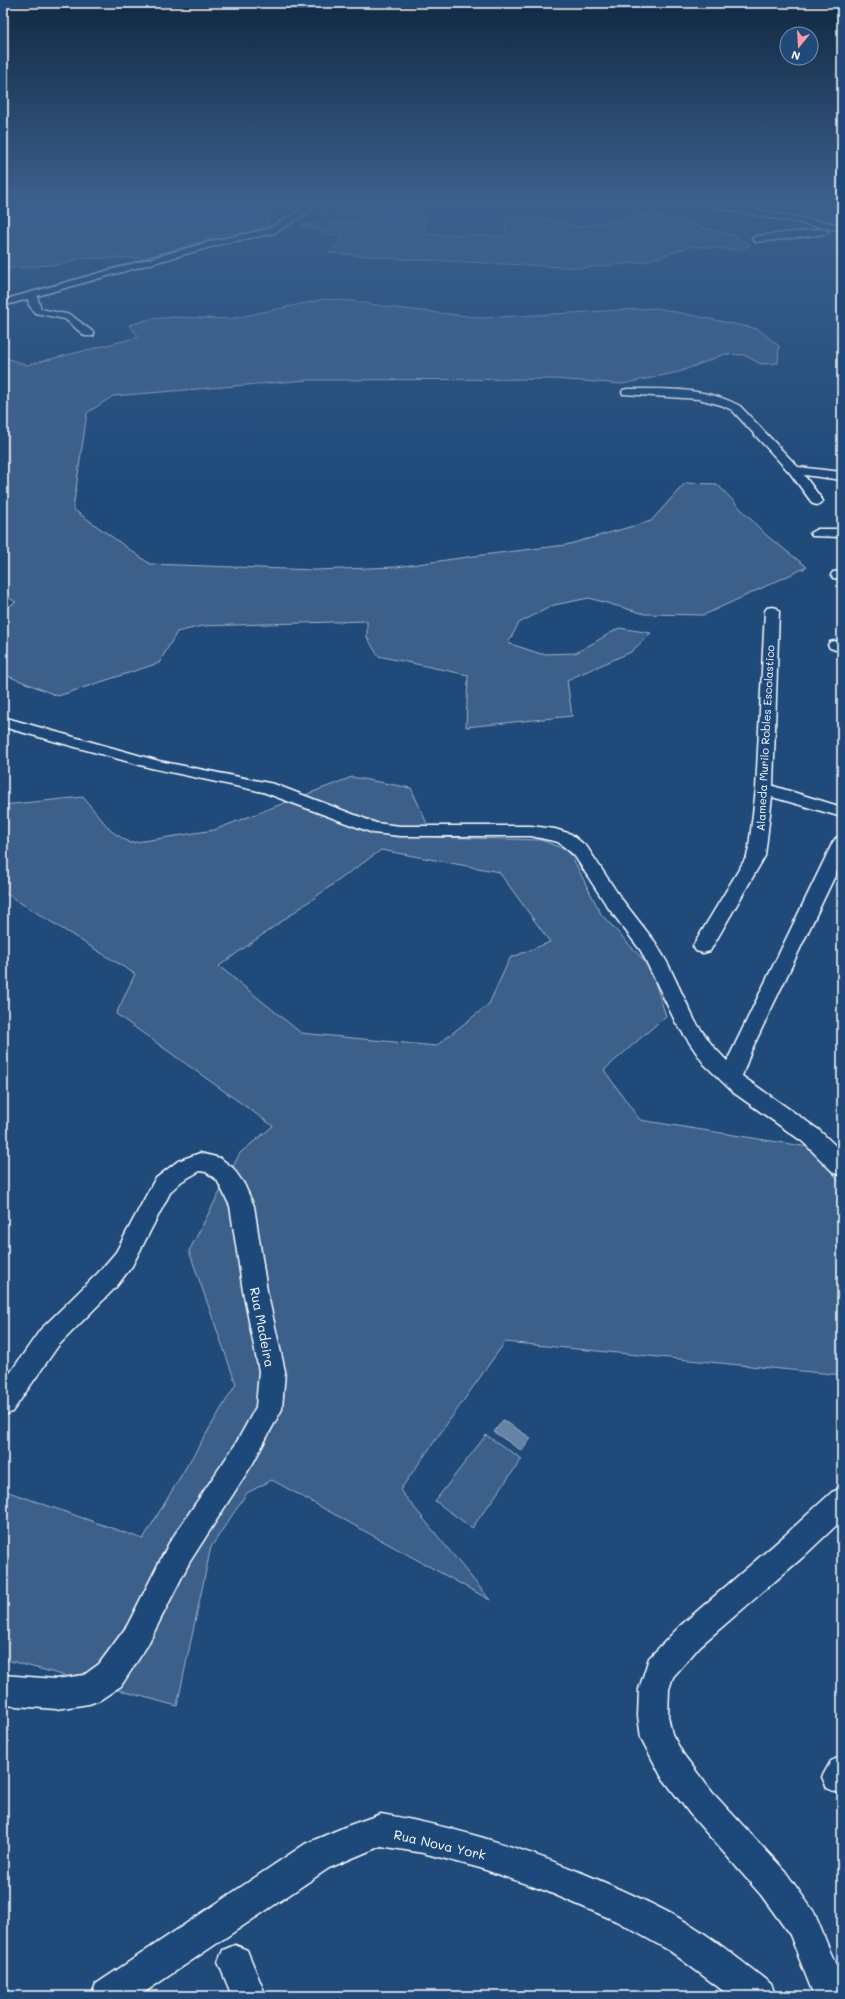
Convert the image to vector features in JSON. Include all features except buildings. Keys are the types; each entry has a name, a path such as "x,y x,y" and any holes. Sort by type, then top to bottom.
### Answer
{"street":[{"path":"3,303 32,296 34,305 38,311 68,317 88,334"},
{"path":"628,392 686,395 715,399 730,404 736,408 794,470 817,502"},
{"path":"794,470 842,476"},
{"path":"817,533 842,533"},
{"name":"Alameda Murilo Robles Escolastico","path":"703,946 756,856 764,789 772,611"},
{"path":"3,722 157,765 268,788 373,828 400,831 531,831 551,834 568,840 579,850 612,902 652,953 690,1030 705,1053 731,1078 814,1139 833,1156 842,1167"},
{"path":"764,789 842,812"},
{"path":"731,1078 741,1051 842,842"},
{"name":"Rua Madeira","path":"3,1404 49,1338 92,1297 124,1259 163,1185 186,1167 200,1162 212,1164 225,1174 236,1191 242,1206 256,1296 266,1337 272,1371 269,1409 244,1454 179,1553 137,1636 110,1675 89,1689 56,1694 3,1690"},
{"path":"832,1996 802,1924 772,1883 701,1803 672,1765 657,1738 653,1716 654,1689 660,1669 690,1636 793,1547 842,1501"},
{"name":"Rua Nova York","path":"108,1996 317,1856 347,1842 381,1830 423,1837 480,1852 547,1875 628,1909 682,1939 759,1996"},
{"path":"235,1962 249,1996"}],"shaded area":[{"path":"325,299 353,301 387,307 484,318 657,308 758,329 779,346 778,363 761,364 744,355 725,354 679,372 622,384 555,379 307,380 113,396 87,413 73,509 150,564 315,570 396,567 566,545 651,521 685,483 717,484 766,535 807,567 704,615 645,614 589,598 554,605 519,623 508,643 541,654 576,653 619,628 651,633 631,652 567,680 572,716 466,727 468,675 378,656 367,637 367,621 202,626 177,632 159,663 58,696 3,674 3,610 16,602 3,595 3,357 27,365 139,337 129,325 151,319 175,317 230,319"},
{"path":"352,777 411,788 433,837 541,840 569,851 601,914 650,967 666,1016 604,1070 640,1120 809,1147 842,1184 842,1375 505,1342 400,1490 490,1600 272,1480 247,1493 211,1547 177,1706 3,1659 3,1490 143,1539 236,1384 189,1251 240,1153 273,1126 116,1014 135,974 3,892 3,805 83,797 111,831 130,843 214,830","holes":["381,850 499,872 550,942 510,958 489,1004 436,1046 301,1033 219,966"]},
{"path":"503,1420 531,1438 522,1451 494,1432"},
{"path":"486,1435 522,1459 472,1528 435,1501"}]}
